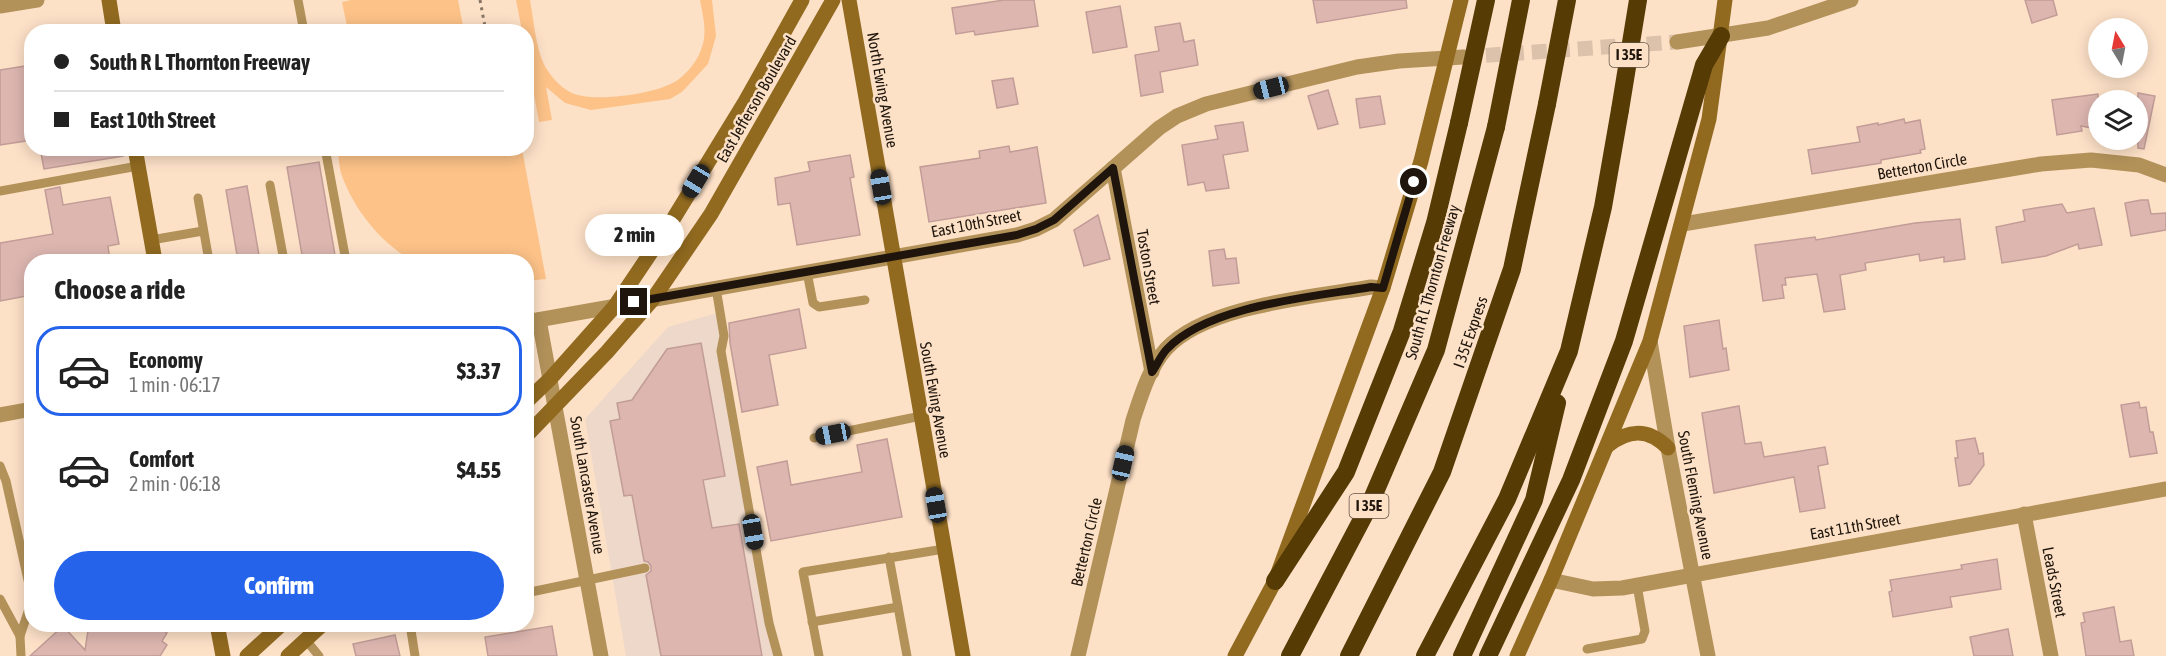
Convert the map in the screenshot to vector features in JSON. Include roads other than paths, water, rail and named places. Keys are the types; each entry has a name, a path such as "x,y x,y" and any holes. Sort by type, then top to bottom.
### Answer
{"highway":[{"path":"1275,581 1346,472 1402,331 1435,223 1486,0"},
{"name":"South R L Thornton Freeway","path":"1290,656 1369,506 1436,350 1496,128 1521,0"},
{"name":"I 35E Express","path":"1348,656 1442,472 1512,269 1568,0"},
{"name":"I 35E","path":"1425,656 1507,499 1569,351 1603,207 1638,0"},
{"path":"1488,656 1571,480 1624,341 1704,65 1721,36"},
{"path":"1462,656 1534,500 1569,351"}],"main road":[{"path":"109,0 113,24"},
{"name":"East Jefferson Boulevard","path":"534,394 615,306 672,221 745,102 802,0"},
{"name":"East Jefferson Boulevard","path":"534,428 653,299 711,214 832,0"},
{"name":"North Ewing Avenue","path":"849,0 893,257"},
{"path":"1235,656 1275,581 1383,288 1420,161 1461,0"},
{"path":"1517,656 1650,341 1683,225 1709,119 1725,0"},
{"path":"745,102 769,113"},
{"path":"136,156 154,254"},
{"name":"South Ewing Avenue","path":"893,257 963,656"},
{"path":"1607,446 1619,436 1640,433 1659,439 1668,448"},
{"path":"218,632 223,656"},
{"path":"246,656 273,632"},
{"path":"288,656 315,632"}],"street":[{"path":"0,6 37,0"},
{"path":"1677,42 1768,28 1851,0"},
{"name":"East 10th Street","path":"534,321 1017,235 1054,220 1159,128 1177,116 1206,104 1357,67 1399,61 1463,57"},
{"name":"Betterton Circle","path":"1683,225 2041,164 2091,160 2139,165 2166,175"},
{"name":"Toston Street","path":"1113,168 1152,372"},
{"name":"Betterton Circle","path":"1078,656 1133,420 1152,372 1167,349 1212,320 1245,309 1371,287 1383,288"},
{"name":"South Lancaster Avenue","path":"534,324 550,379 601,656"},
{"name":"South Fleming Avenue","path":"1650,341 1708,656"},
{"path":"0,415 24,410"},
{"name":"East 11th Street","path":"1551,580 1593,589 1636,585 2166,489"},
{"name":"Leads Street","path":"2024,514 2050,656"}],"lane":[{"path":"298,0 302,24"},
{"path":"326,156 345,254"},
{"path":"0,191 138,166"},
{"path":"270,185 283,254"},
{"path":"198,198 208,254"},
{"path":"151,240 204,231"},
{"path":"807,272 813,303 819,308 865,300"},
{"path":"716,288 724,336 722,351 769,623 778,656"},
{"path":"814,438 921,416"},
{"path":"0,466 6,481 24,563"},
{"path":"819,656 803,572 944,549"},
{"path":"889,557 907,656"},
{"path":"534,591 645,568"},
{"path":"1587,649 1642,639 1645,631 1636,585"},
{"path":"0,599 20,636"},
{"path":"812,622 898,607"},
{"path":"21,656 20,636 24,624"},
{"path":"412,632 416,656"},
{"path":"306,640 319,656"}],"tunnel":[{"path":"1463,57 1677,42"}]}
